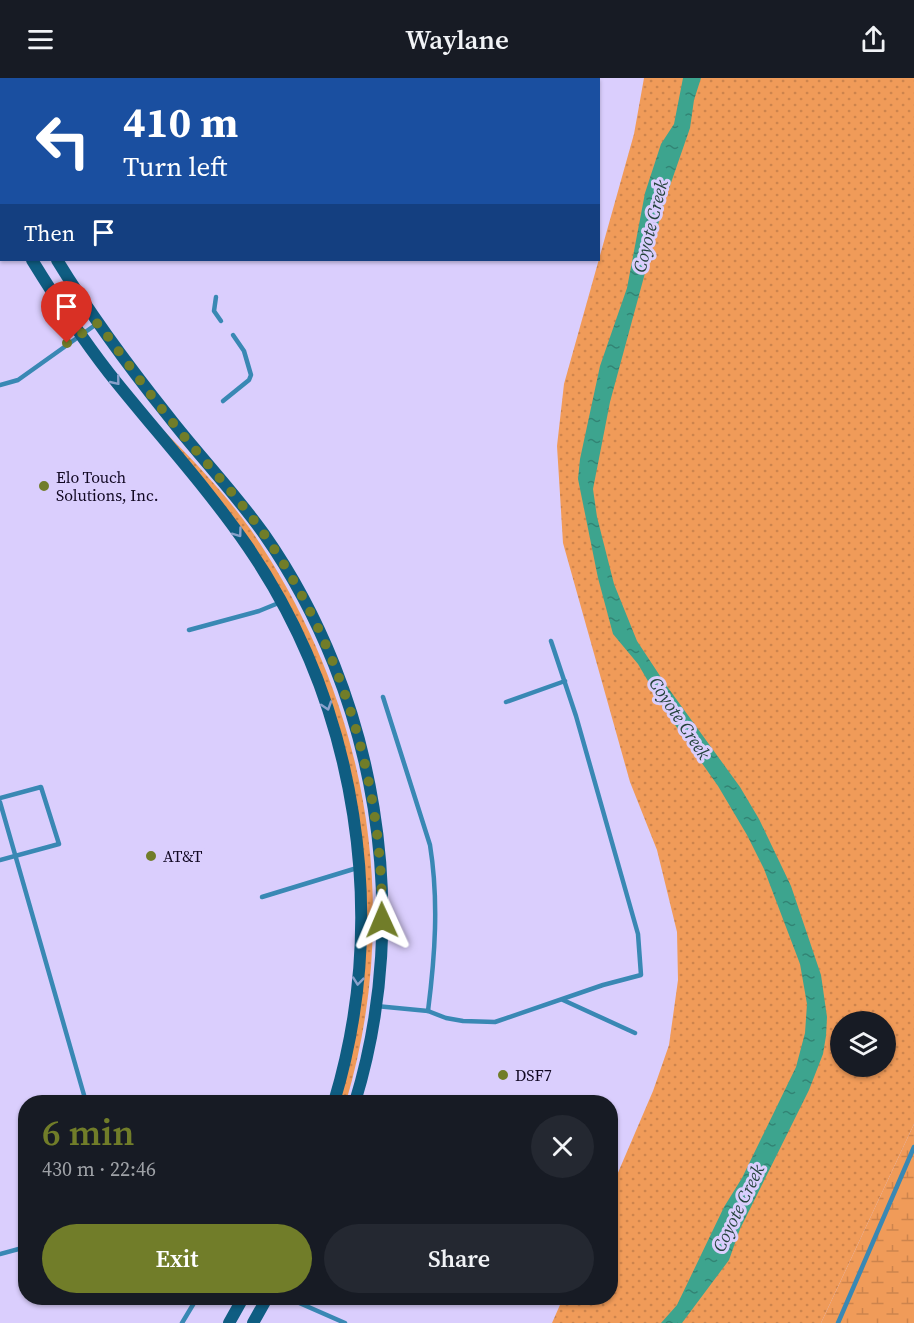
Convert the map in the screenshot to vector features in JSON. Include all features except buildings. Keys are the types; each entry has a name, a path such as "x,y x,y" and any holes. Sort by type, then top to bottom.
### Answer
{"main road":[{"path":"33,261 81,334 223,512 248,547 281,602 315,672 349,784 360,867 362,911 359,976 348,1050 336,1095"},
{"path":"58,261 98,323 169,418 239,500 265,536 291,576 312,615 345,694 369,780 376,822 382,902 382,939 376,1006 368,1054 358,1095"},
{"path":"229,1323 239,1305"},
{"path":"253,1323 263,1305"}],"lane":[{"path":"216,297 214,311 221,321"},
{"path":"0,385 18,380 98,323"},
{"path":"224,401 251,378 244,351 232,335"},
{"path":"189,630 259,611 281,602"},
{"path":"376,1006 428,1011 463,1021 495,1022 603,985 641,975 638,934 565,681 551,641"},
{"path":"506,702 565,681"},
{"path":"383,697 430,845 433,865 436,927 428,1011"},
{"path":"0,860 15,856 59,844 41,787 0,800 15,856 84,1095"},
{"path":"262,897 360,867"},
{"path":"562,1000 635,1033"},
{"path":"838,1323 914,1147"},
{"path":"0,1254 18,1249"},
{"path":"182,1323 193,1305"},
{"path":"304,1305 345,1323"}],"green space":[{"path":"644,78 914,78 914,1124 821,1323 552,1323 560,1305 618,1305 618,1173 653,1091 669,1045 678,980 677,932 657,850 630,782 563,543 557,446 564,384 634,134"},
{"path":"158,425 241,516 291,595 323,663 347,733 364,805 372,879 372,953 363,1028 348,1095 341,1095 358,1017 357,812 291,612"},
{"path":"914,1124 914,1323 821,1323"}],"water":[{"name":"Coyote Creek","path":"683,78 701,78 694,100 690,128 664,203 610,402 593,489 597,517 614,584 637,641 740,787 759,819 791,886 821,975 827,1017 823,1054 809,1090 740,1229 729,1260 682,1323 661,1323 677,1305 796,1067 805,1033 807,1004 800,964 764,869 747,835 718,786 666,712 638,664 613,634 598,578 578,479 580,459 600,366 627,288 645,193 661,144 674,124"}],"place":[{"name":"Elo Touch Solutions, Inc.","path":"44,486"},
{"name":"AT&T","path":"151,856"},
{"name":"DSF7","path":"503,1075"}],"route":[{"path":"67,343 98,323 169,418 239,500 291,576 330,655 358,737 369,780 376,822 382,920"}]}
